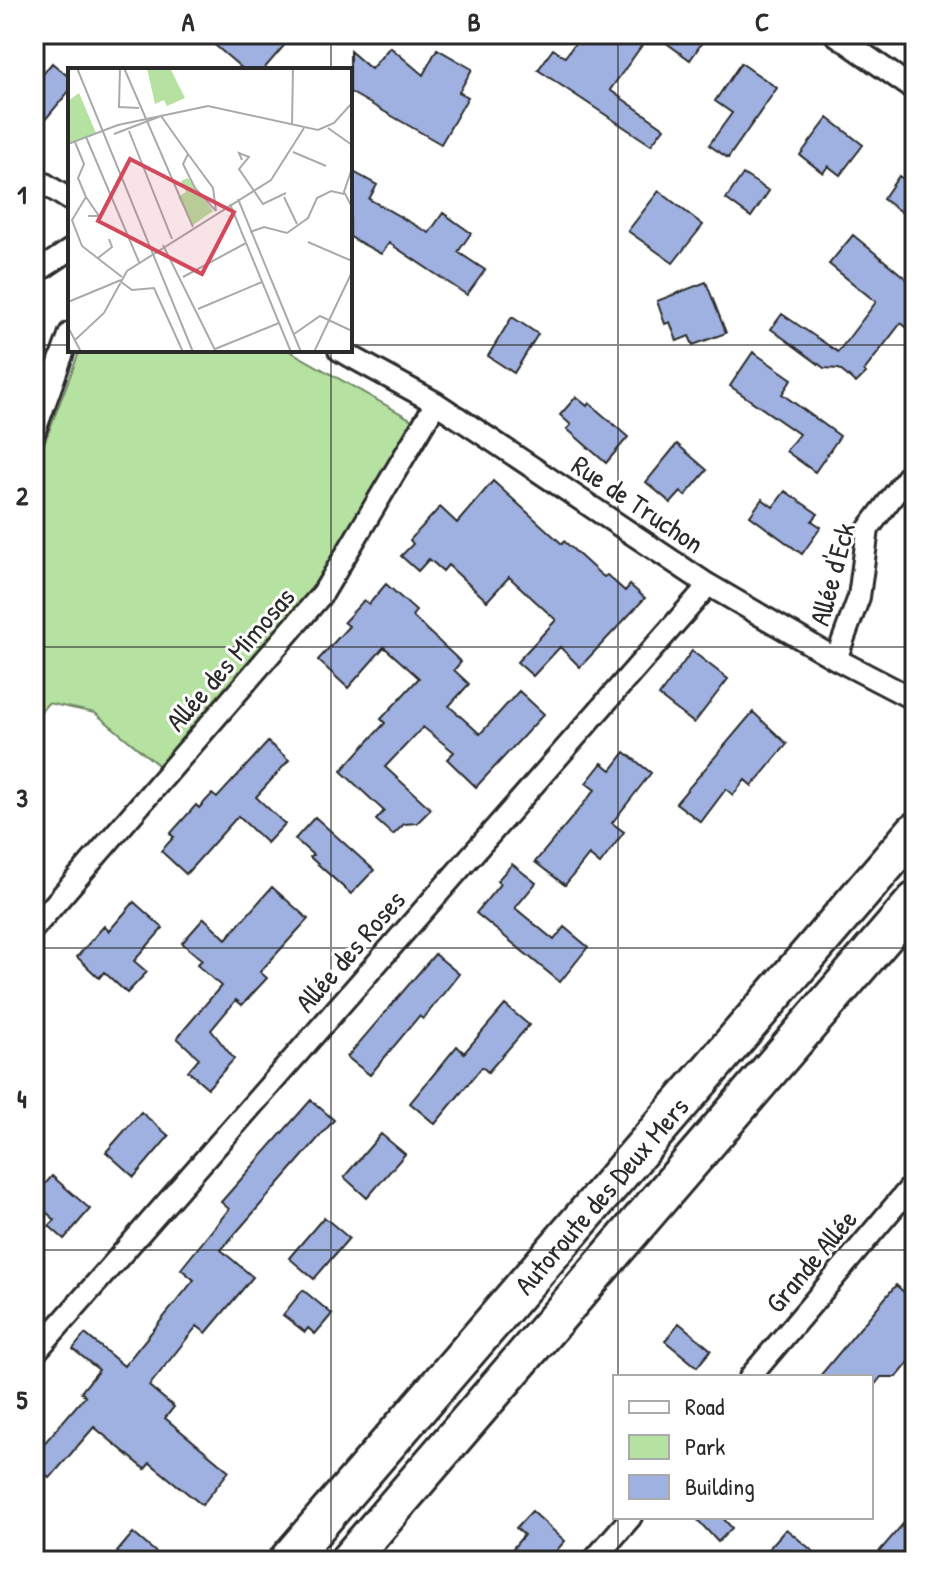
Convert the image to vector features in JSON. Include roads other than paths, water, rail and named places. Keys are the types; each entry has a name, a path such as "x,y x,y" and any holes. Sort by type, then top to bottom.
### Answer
{"highway":[{"name":"Autoroute des Deux Mers","path":"287,1561 915,831"},
{"name":"Autoroute des Deux Mers","path":"348,1561 915,901"}],"street":[{"path":"835,34 915,90"},
{"path":"34,177 68,199"},
{"path":"34,274 68,251"},
{"path":"34,433 68,339"},
{"name":"Rue de Truchon","path":"343,352 436,403 707,584 836,659 913,699"},
{"name":"Allée des Mimosas","path":"34,928 323,593 436,403"},
{"name":"Allée d'Eck","path":"836,659 859,597 868,529 915,467"},
{"name":"Allée des Roses","path":"34,1354 707,584"},
{"name":"Grande Allée","path":"752,1375 915,1182"},
{"path":"593,1561 629,1519"}]}
